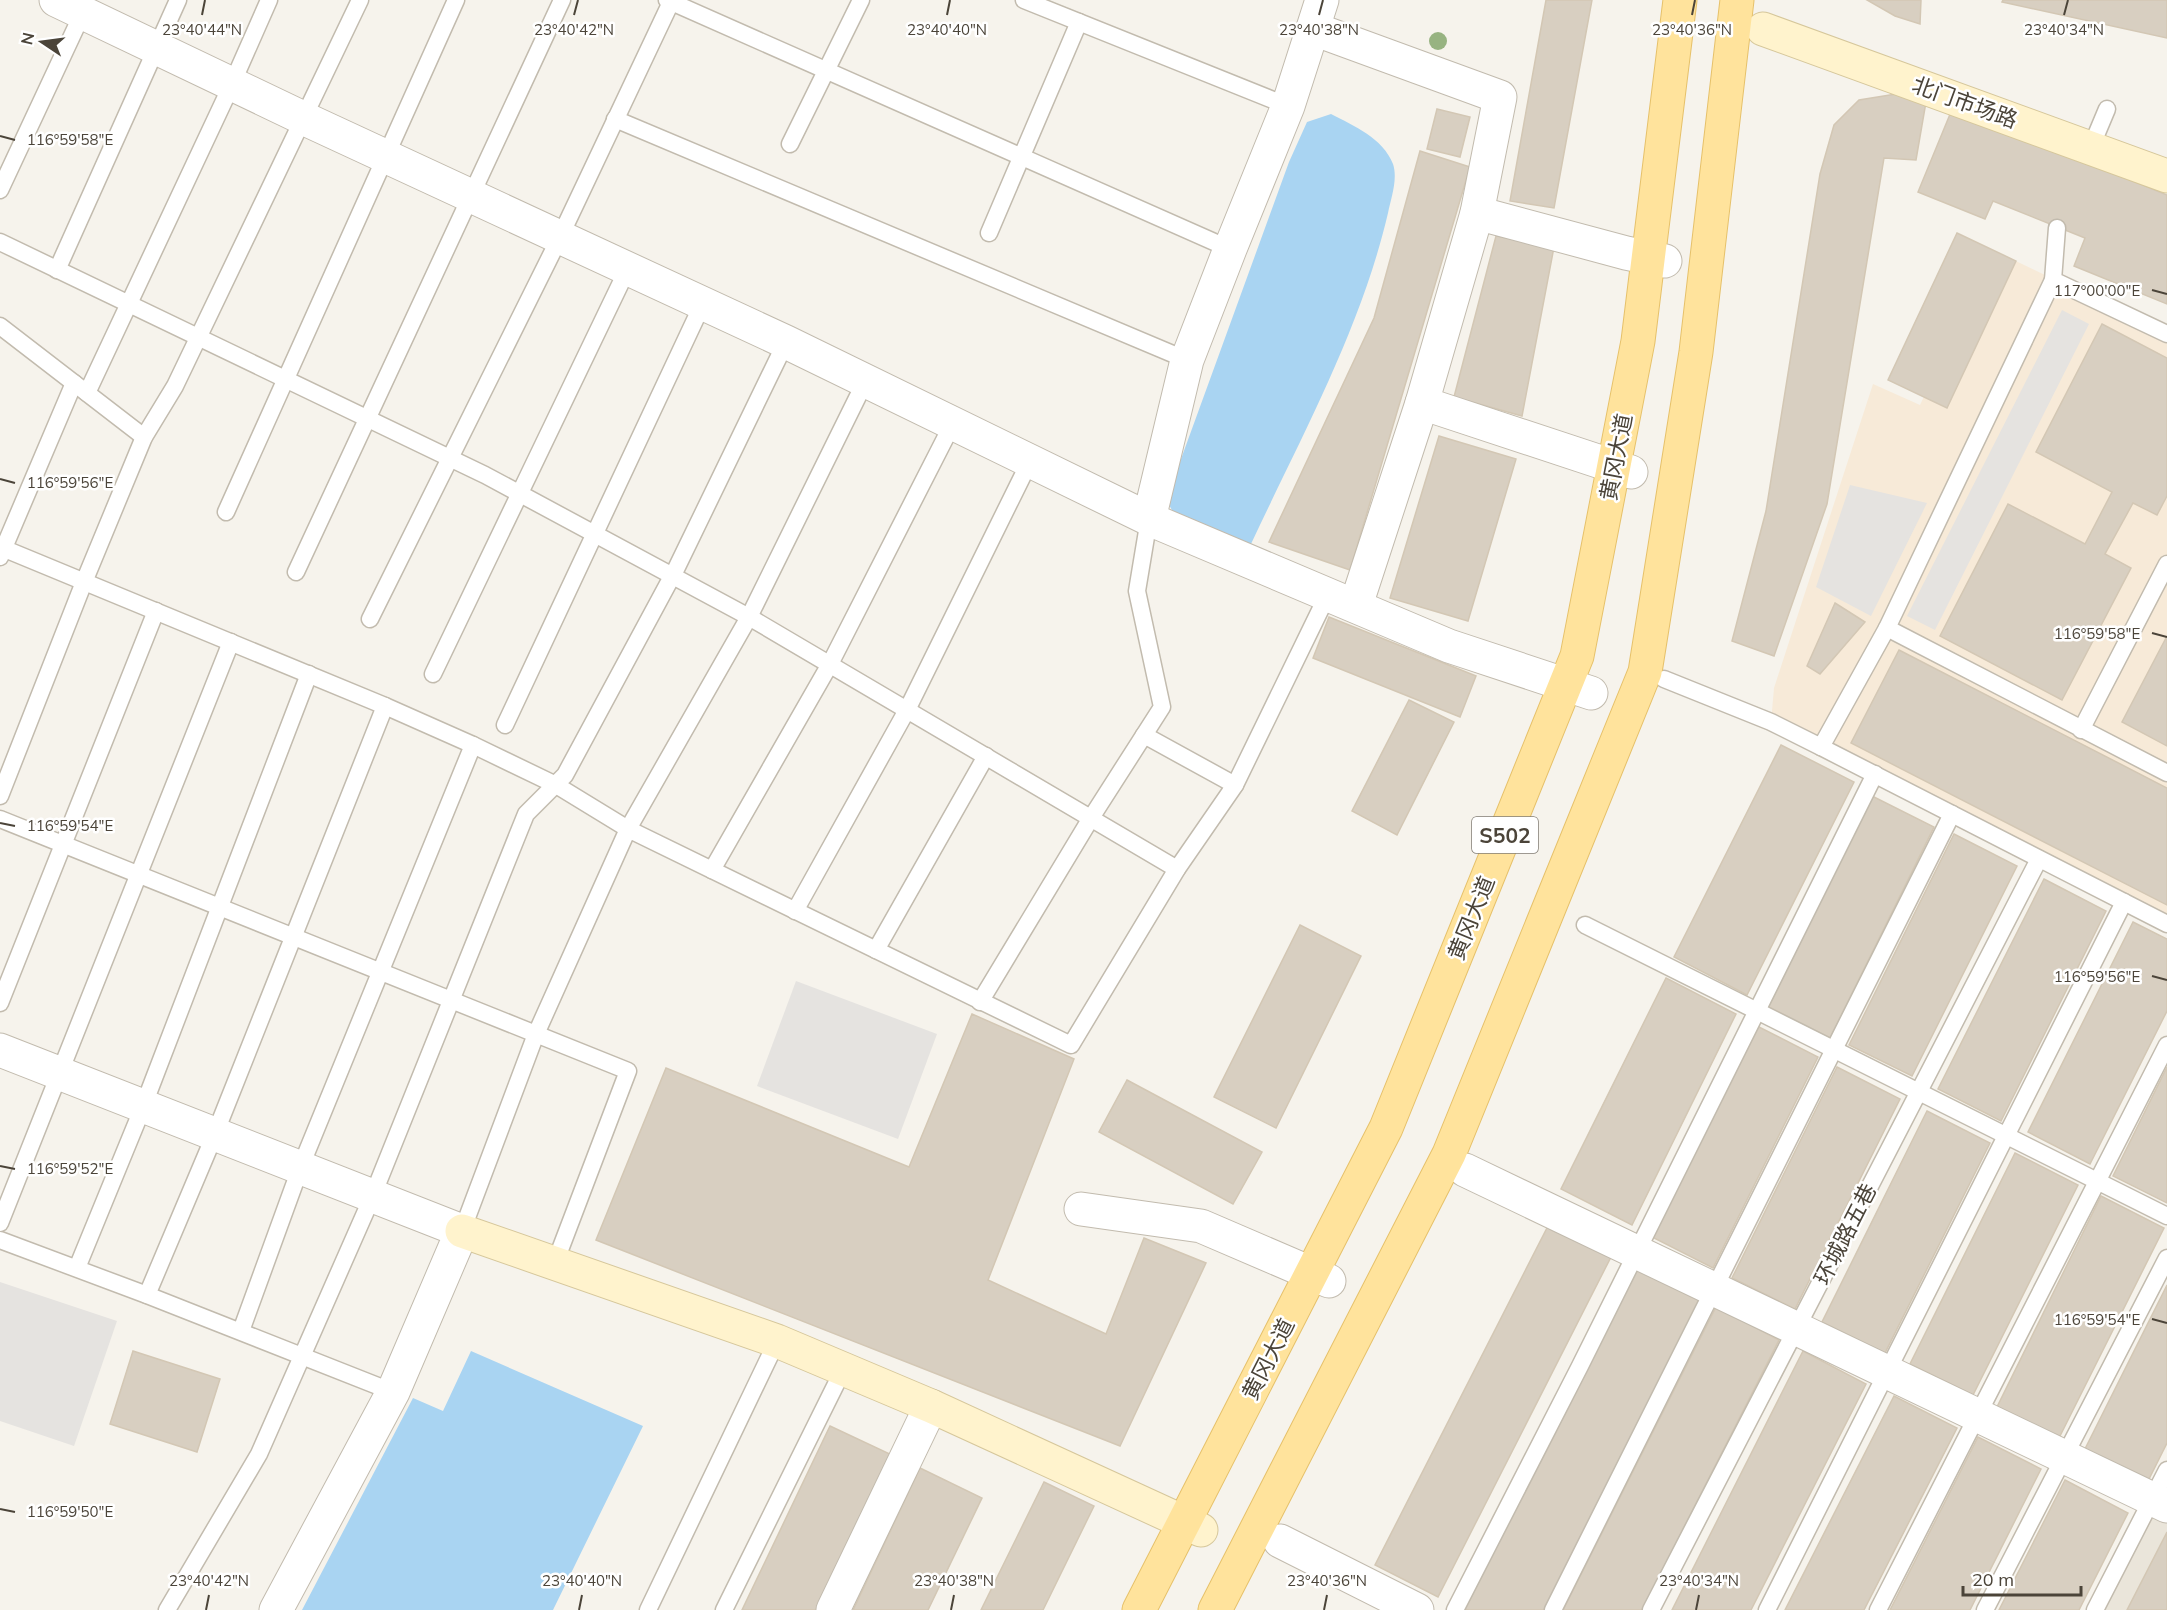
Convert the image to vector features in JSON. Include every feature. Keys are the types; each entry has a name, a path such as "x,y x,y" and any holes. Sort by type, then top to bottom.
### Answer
{"main road":[{"name":"黄冈大道","path":"1139,1610 1386,1128 1577,656 1638,341 1680,0"},
{"name":"S502","path":"1215,1610 1449,1154 1645,672 1695,352 1737,0"}],"street":[{"path":"76,4 157,48 304,119 786,342 1149,519 1449,646 1591,693"},
{"path":"1149,519 1187,360 1288,106 1318,14 1500,97 1477,213 1422,403 1342,600"},
{"name":"北门市场路","path":"1763,29 2167,176"},
{"path":"1477,213 1626,253 1665,261"},
{"path":"1422,403 1631,472"},
{"path":"0,1050 462,1231 777,1341 931,1406 1201,1530"},
{"path":"1465,1170 2167,1506"},
{"path":"1081,1209 1202,1226 1329,1281"},
{"path":"276,1610 393,1392 462,1231"},
{"path":"833,1610 931,1406"},
{"path":"1280,1540 1417,1610"}],"lane":[{"path":"57,270 178,0"},
{"path":"269,0 232,84 128,303 80,388 1,551 156,611 386,706 473,745 556,785 628,829 1071,1045 1177,868 1235,785 1342,600"},
{"path":"0,796 144,437 174,386 360,0"},
{"path":"226,512 456,0"},
{"path":"296,572 562,0"},
{"path":"790,144 861,0"},
{"path":"1024,0 1288,106"},
{"path":"370,619 560,237 670,1 1230,249"},
{"path":"0,190 76,4"},
{"path":"989,233 1079,22"},
{"path":"2085,161 2107,109"},
{"path":"615,119 1187,360"},
{"path":"1821,747 1887,628 2053,280 2058,228"},
{"path":"0,242 450,457 520,493 749,617 1177,868"},
{"path":"433,675 628,268"},
{"path":"2053,280 2167,334"},
{"path":"505,724 703,303"},
{"path":"0,326 144,437"},
{"path":"167,1610 259,1454 373,1195 526,814 565,775 672,575 786,342"},
{"path":"462,1231 537,1034 628,829 749,617 866,380"},
{"path":"712,870 830,664 953,423"},
{"path":"795,910 907,710 1030,461"},
{"path":"980,1002 1091,818 1162,707 1137,591 1149,519"},
{"path":"2081,730 2167,564"},
{"path":"0,1003 156,611"},
{"path":"1887,628 2167,773"},
{"path":"0,1223 231,642"},
{"path":"77,1268 143,1107 309,674"},
{"path":"1664,680 1771,722 2167,924"},
{"path":"147,1294 215,1134 386,706"},
{"path":"1144,735 1235,785"},
{"path":"241,1331 301,1166 473,745"},
{"path":"876,950 986,756"},
{"path":"1455,1610 1580,1366 1875,774"},
{"path":"1552,1610 1952,814"},
{"path":"0,819 628,1071 555,1263"},
{"name":"环城路五巷","path":"1651,1610 2038,859"},
{"path":"1767,1610 2124,902"},
{"path":"1585,925 2167,1216"},
{"path":"1878,1610 2167,1045"},
{"path":"0,1240 147,1294 393,1392"},
{"path":"1985,1610 2167,1258"},
{"path":"648,1610 777,1341"},
{"path":"724,1610 843,1370"},
{"path":"2095,1610 2167,1470"}],"shaded area":[{"path":"1993,250 2167,334 2167,924 1771,722 1774,688 1873,384 1920,405"},
{"path":"2062,310 2089,324 1935,630 1907,616"},
{"path":"1850,485 1927,503 1871,616 1816,587"},
{"path":"796,981 937,1034 898,1139 757,1086"},
{"path":"0,1282 117,1321 74,1446 0,1421"},
{"path":"2152,1499 2167,1506 2167,1610 2095,1610"}],"water":[{"path":"1331,114 1367,134 1382,147 1393,164 1395,176 1393,188 1376,256 1346,340 1251,544 1178,521 1168,503 1177,470 1289,162 1307,122"},
{"path":"471,1351 643,1426 553,1610 302,1610 413,1398 443,1411"}],"building":[{"path":"1546,0 1592,0 1554,208 1510,201"},
{"path":"1867,0 1921,0 1920,24 1895,16"},
{"path":"2003,0 2167,0 2167,38 2002,2"},
{"path":"1896,94 1926,102 1916,160 1884,158 1827,504 1774,656 1732,641 1766,511 1820,174 1834,125 1859,100"},
{"path":"1953,107 2167,195 2167,304 2074,266 2085,238 1993,201 1985,219 1918,192"},
{"path":"1437,109 1470,117 1460,157 1427,149"},
{"path":"1420,151 1470,167 1350,570 1269,542 1374,318"},
{"path":"1957,233 2016,261 1947,408 1888,380"},
{"path":"1496,236 1554,247 1522,416 1454,397"},
{"path":"2102,324 2167,358 2167,496 2157,515 2133,503 2105,554 2131,568 2062,700 1940,636 2008,504 2085,544 2112,492 2036,452"},
{"path":"1439,436 1516,459 1468,621 1390,598"},
{"path":"1835,603 1865,622 1820,674 1807,666"},
{"path":"1329,617 1476,676 1460,717 1313,658"},
{"path":"2167,636 2167,746 2122,722"},
{"path":"1899,650 2167,788 2167,905 1851,743"},
{"path":"1409,700 1454,722 1397,835 1352,811"},
{"path":"1781,745 1854,782 1747,995 1674,957"},
{"path":"1872,796 1934,827 1830,1038 1767,1006"},
{"path":"1954,834 2017,866 1912,1076 1849,1045"},
{"path":"2044,879 2106,911 2001,1121 1938,1089"},
{"path":"2133,922 2167,939 2167,1011 2090,1164 2028,1132"},
{"path":"1300,925 1361,956 1276,1128 1214,1097"},
{"path":"1666,978 1736,1014 1632,1225 1561,1189"},
{"path":"972,1014 1074,1059 988,1280 1106,1334 1144,1238 1206,1263 1120,1446 596,1240 666,1068 909,1167"},
{"path":"1755,1025 1818,1057 1713,1268 1650,1236"},
{"path":"1837,1067 1900,1099 1795,1309 1732,1278"},
{"path":"2167,1067 2167,1203 2113,1176"},
{"path":"1127,1080 1262,1152 1233,1204 1099,1132"},
{"path":"1927,1111 1990,1143 1885,1353 1822,1322"},
{"path":"2015,1153 2078,1185 1973,1395 1910,1364"},
{"path":"2101,1196 2164,1228 2059,1438 1997,1407"},
{"path":"1549,1224 1611,1257 1438,1597 1375,1565"},
{"path":"1638,1268 1701,1300 1544,1610 1465,1609"},
{"path":"2167,1285 2167,1443 2147,1483 2084,1451"},
{"path":"1716,1307 1779,1340 1642,1610 1563,1610"},
{"path":"133,1351 220,1379 197,1452 110,1424"},
{"path":"1803,1351 1866,1384 1751,1610 1672,1610"},
{"path":"1894,1396 1957,1428 1864,1610 1785,1610"},
{"path":"830,1426 892,1455 818,1610 742,1610"},
{"path":"1978,1437 2041,1469 1970,1610 1890,1610"},
{"path":"920,1468 982,1498 928,1610 853,1610"},
{"path":"2065,1480 2128,1513 2079,1610 1999,1610"},
{"path":"1044,1482 1094,1506 1043,1610 981,1610"},
{"path":"2167,1532 2167,1610 2127,1610"}]}
